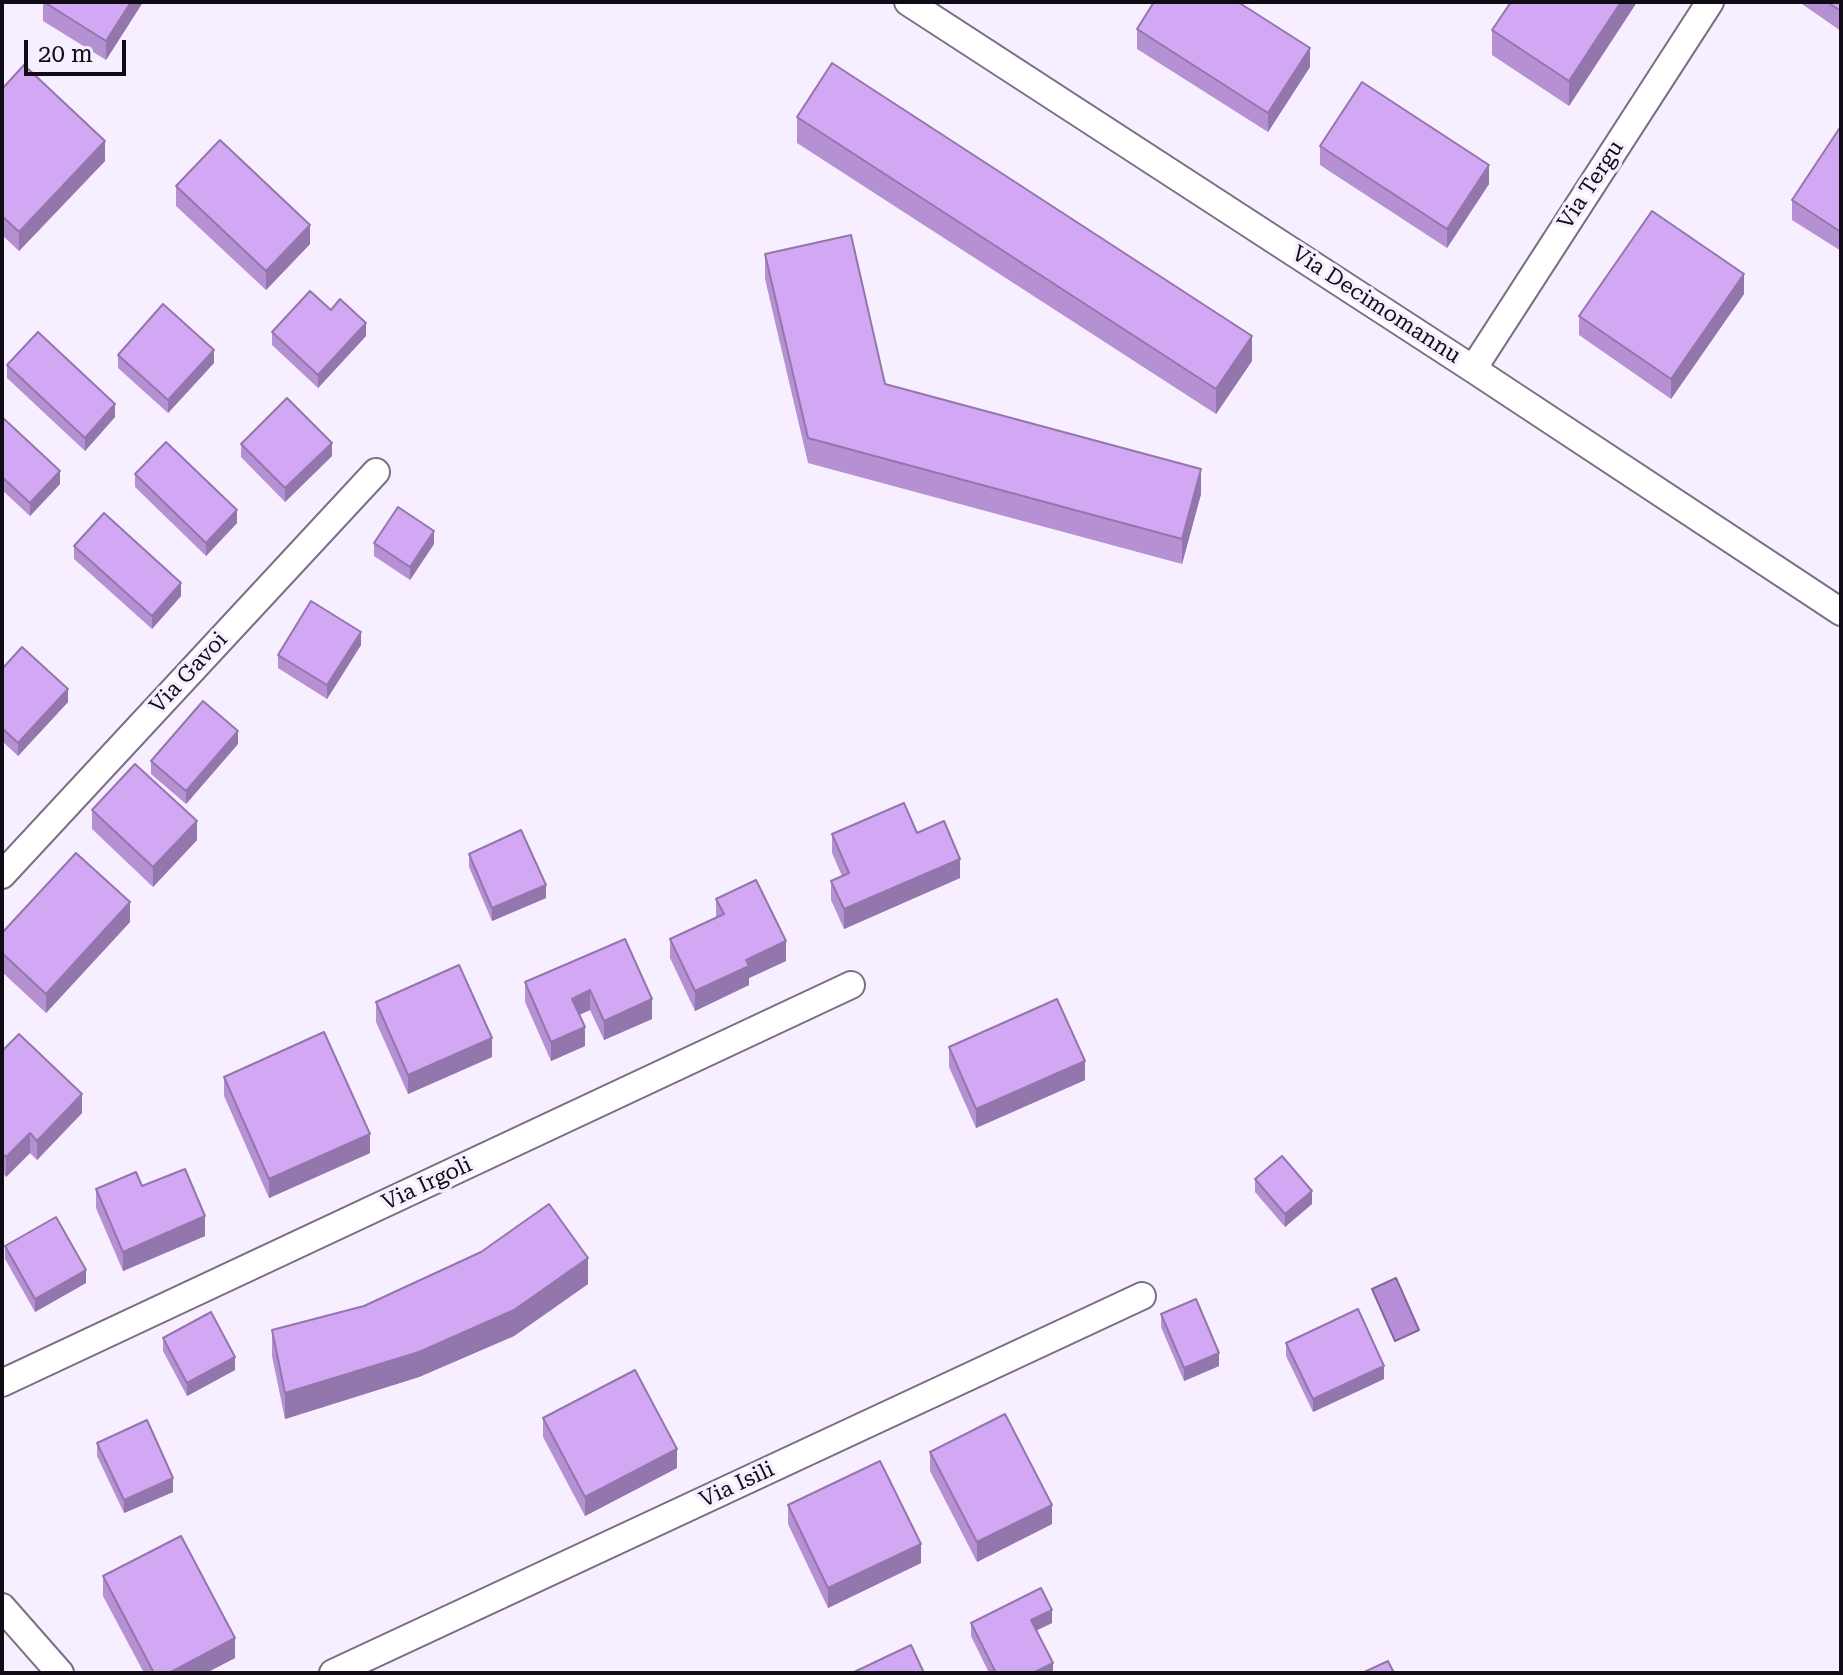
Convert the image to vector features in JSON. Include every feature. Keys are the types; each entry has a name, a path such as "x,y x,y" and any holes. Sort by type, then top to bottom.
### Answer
{"street":[{"name":"Via Decimomannu","path":"908,2 1841,612"},
{"name":"Via Tergu","path":"1473,369 1710,2"},
{"name":"Via Gavoi","path":"2,875 376,472"},
{"name":"Via Irgoli","path":"2,1383 851,985"},
{"name":"Via Isili","path":"333,1673 1142,1296"},
{"path":"2,1607 60,1673"}],"shaded area":[{"path":"1396,1278 1419,1330 1395,1341 1372,1289"}],"building":[{"path":"44,2 131,2 106,41"},
{"path":"1154,2 1238,2 1310,48 1268,113 1137,29"},
{"path":"1511,2 1621,2 1569,81 1492,30"},
{"path":"1827,2 1841,2 1841,11"},
{"path":"832,63 1252,336 1216,389 797,117"},
{"path":"24,65 105,141 19,232 2,216 2,89"},
{"path":"1362,82 1489,165 1447,229 1320,146"},
{"path":"1841,126 1841,232 1792,200"},
{"path":"220,140 310,225 266,271 176,186"},
{"path":"1652,211 1744,274 1671,379 1579,316"},
{"path":"851,235 885,384 1201,469 1182,539 808,438 765,254"},
{"path":"310,291 331,310 340,299 366,323 318,375 272,332"},
{"path":"163,304 214,350 168,400 118,355"},
{"path":"38,332 115,404 85,438 7,365"},
{"path":"287,398 332,443 285,488 241,444"},
{"path":"2,417 60,471 30,503 2,477"},
{"path":"166,442 237,510 206,543 135,474"},
{"path":"398,507 434,531 410,567 374,543"},
{"path":"104,513 181,583 152,616 74,546"},
{"path":"311,601 361,632 327,685 278,655"},
{"path":"22,647 68,689 18,743 2,728 2,669"},
{"path":"203,701 238,731 186,791 151,761"},
{"path":"135,764 197,821 153,867 92,810"},
{"path":"904,803 917,833 944,821 960,859 844,909 831,881 849,873 832,834"},
{"path":"521,830 546,885 492,908 469,854"},
{"path":"76,853 130,902 46,994 2,953 2,933"},
{"path":"756,880 786,941 746,960 749,966 695,991 670,939 724,914 716,899"},
{"path":"625,939 652,999 604,1021 590,990 572,999 585,1027 551,1042 525,982"},
{"path":"459,965 492,1038 408,1075 376,1002"},
{"path":"1057,999 1085,1061 976,1109 949,1047"},
{"path":"324,1032 370,1134 269,1179 224,1077"},
{"path":"19,1034 82,1094 37,1141 30,1133 6,1157 2,1153 2,1051"},
{"path":"1282,1156 1312,1191 1285,1214 1255,1179"},
{"path":"185,1169 205,1216 123,1252 96,1189 136,1172 142,1186"},
{"path":"549,1204 588,1258 514,1310 419,1352 285,1393 272,1330 364,1306 481,1252"},
{"path":"56,1217 86,1270 35,1299 5,1246"},
{"path":"1196,1299 1219,1353 1184,1368 1161,1314"},
{"path":"1358,1309 1384,1366 1313,1399 1286,1343"},
{"path":"211,1312 235,1357 187,1383 163,1338"},
{"path":"635,1370 677,1449 585,1497 543,1418"},
{"path":"1005,1414 1052,1505 977,1542 930,1452"},
{"path":"147,1420 173,1478 124,1500 97,1443"},
{"path":"880,1461 921,1544 828,1588 788,1505"},
{"path":"181,1536 235,1638 169,1673 154,1673 103,1576"},
{"path":"1041,1588 1052,1610 1031,1620 1053,1663 1033,1673 996,1673 971,1623"},
{"path":"911,1645 924,1673 852,1673"},
{"path":"1388,1661 1394,1673 1362,1673"}]}
